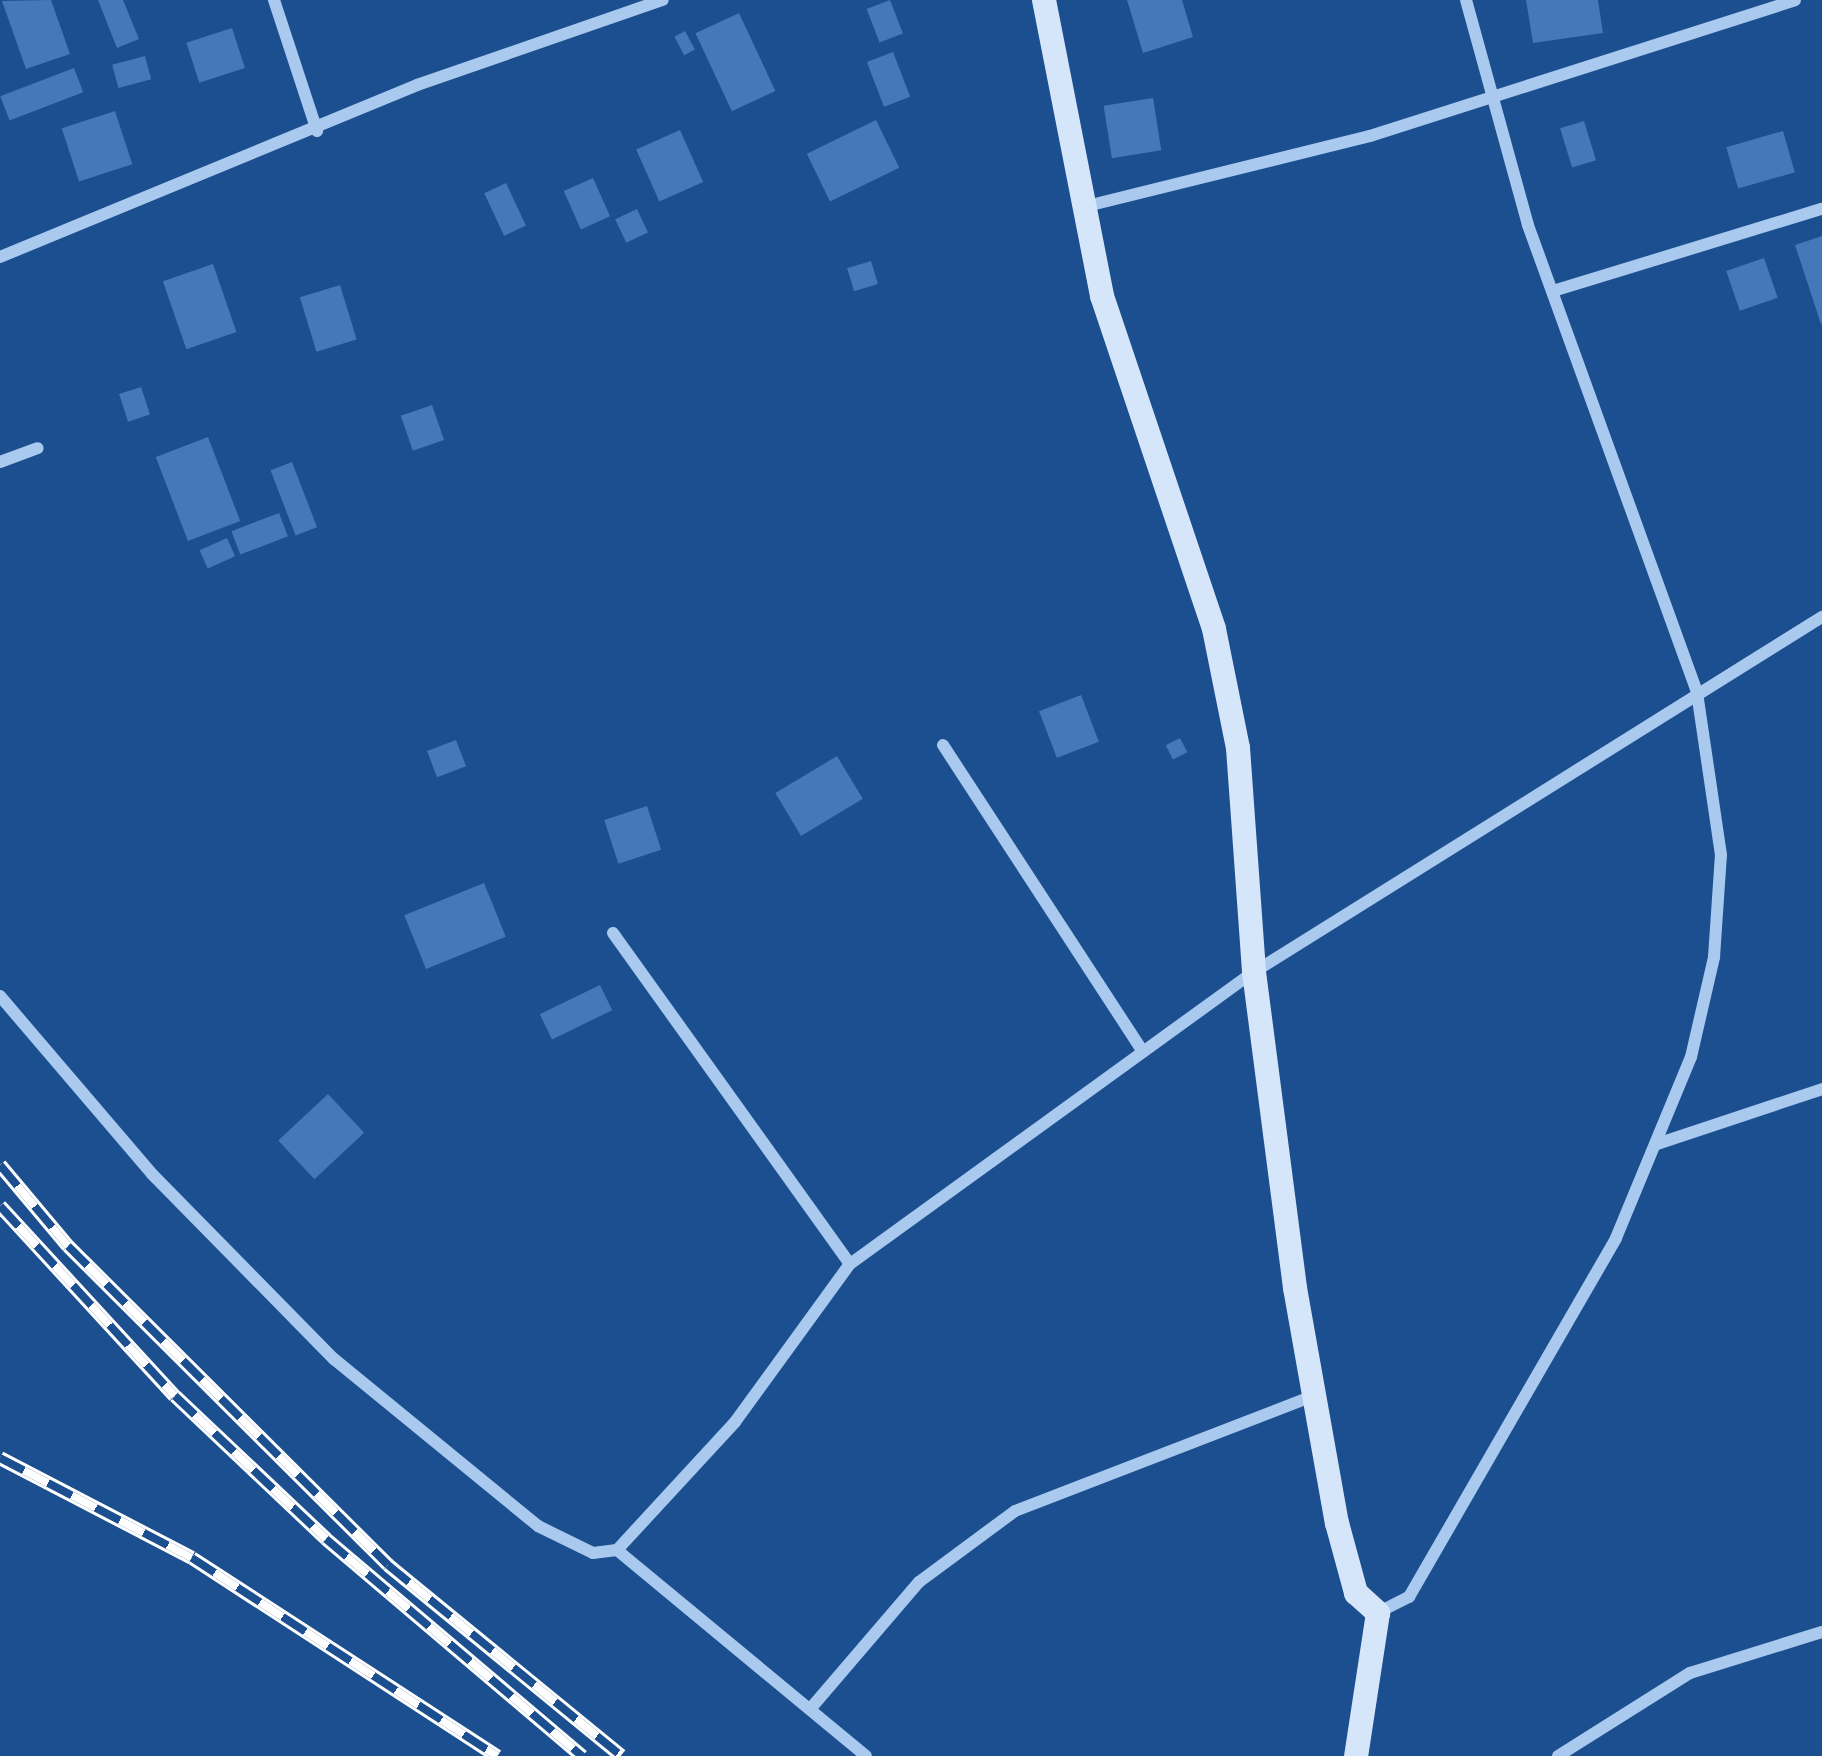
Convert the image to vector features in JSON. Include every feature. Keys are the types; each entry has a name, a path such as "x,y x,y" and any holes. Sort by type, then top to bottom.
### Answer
{"street":[{"path":"274,0 317,131"},
{"path":"0,257 552,34 663,0"},
{"path":"1044,0 1102,296 1214,629 1238,748 1254,972 1314,1396 1355,1593 1378,1612"},
{"path":"1378,1612 1409,1597 1517,1421 1657,1144 1691,1057 1714,957 1720,855 1697,692 1553,291 1491,98 1466,0"},
{"path":"1082,207 1491,98 1795,0"},
{"path":"1553,291 1822,209"},
{"path":"0,462 38,448"},
{"path":"0,996 152,1174 334,1359 538,1526 593,1553 617,1550 735,1423 850,1264 1254,972 1822,617"},
{"path":"943,745 1142,1052"},
{"path":"613,933 850,1264"},
{"path":"1657,1144 1822,1089"},
{"path":"811,1708 919,1582 1015,1511 1314,1396"},
{"path":"617,1550 866,1756"},
{"path":"1356,1756 1378,1612"},
{"path":"1558,1756 1690,1673 1822,1632"}],"building":[{"path":"51,0 70,54 26,69 2,1"},
{"path":"98,0 123,0 139,39 117,48"},
{"path":"890,0 903,34 880,43 867,9"},
{"path":"1127,0 1182,0 1193,37 1143,53"},
{"path":"1526,0 1598,0 1603,33 1533,43"},
{"path":"739,13 775,91 732,111 695,33"},
{"path":"232,28 245,68 199,83 186,43"},
{"path":"685,31 695,50 684,55 674,37"},
{"path":"893,52 910,97 884,107 867,62"},
{"path":"145,56 151,79 118,88 112,65"},
{"path":"74,68 83,92 10,121 0,96"},
{"path":"1153,98 1161,150 1112,158 1104,106"},
{"path":"115,111 132,164 79,182 62,128"},
{"path":"876,120 899,168 830,201 807,154"},
{"path":"1584,121 1596,160 1572,168 1560,128"},
{"path":"680,130 703,182 659,202 636,150"},
{"path":"1783,131 1795,172 1738,189 1726,147"},
{"path":"593,178 610,216 581,229 564,191"},
{"path":"506,183 526,226 504,236 484,193"},
{"path":"637,209 648,233 626,243 615,219"},
{"path":"1822,236 1822,324 1821,324 1795,245"},
{"path":"1764,258 1778,298 1740,311 1726,271"},
{"path":"871,261 878,284 854,291 847,268"},
{"path":"213,264 236,332 186,349 163,281"},
{"path":"340,285 357,340 317,352 300,297"},
{"path":"141,387 150,415 128,422 119,394"},
{"path":"432,405 444,440 413,451 401,416"},
{"path":"208,437 240,521 188,541 156,457"},
{"path":"292,462 317,527 296,536 271,470"},
{"path":"279,513 288,536 240,555 231,531"},
{"path":"227,538 235,556 208,568 200,550"},
{"path":"1081,695 1099,742 1057,758 1039,711"},
{"path":"1180,738 1187,752 1173,760 1166,745"},
{"path":"456,740 466,766 437,777 427,751"},
{"path":"837,756 863,799 801,836 775,793"},
{"path":"647,806 661,850 618,864 604,820"},
{"path":"484,883 506,937 426,969 404,915"},
{"path":"600,985 612,1010 552,1040 540,1014"},
{"path":"328,1094 364,1133 314,1179 278,1140"}],"railway":[{"path":"0,1165 68,1246 388,1565 621,1756"},
{"path":"0,1206 175,1396 326,1539 582,1756"},
{"path":"0,1458 192,1558 497,1756"}]}
